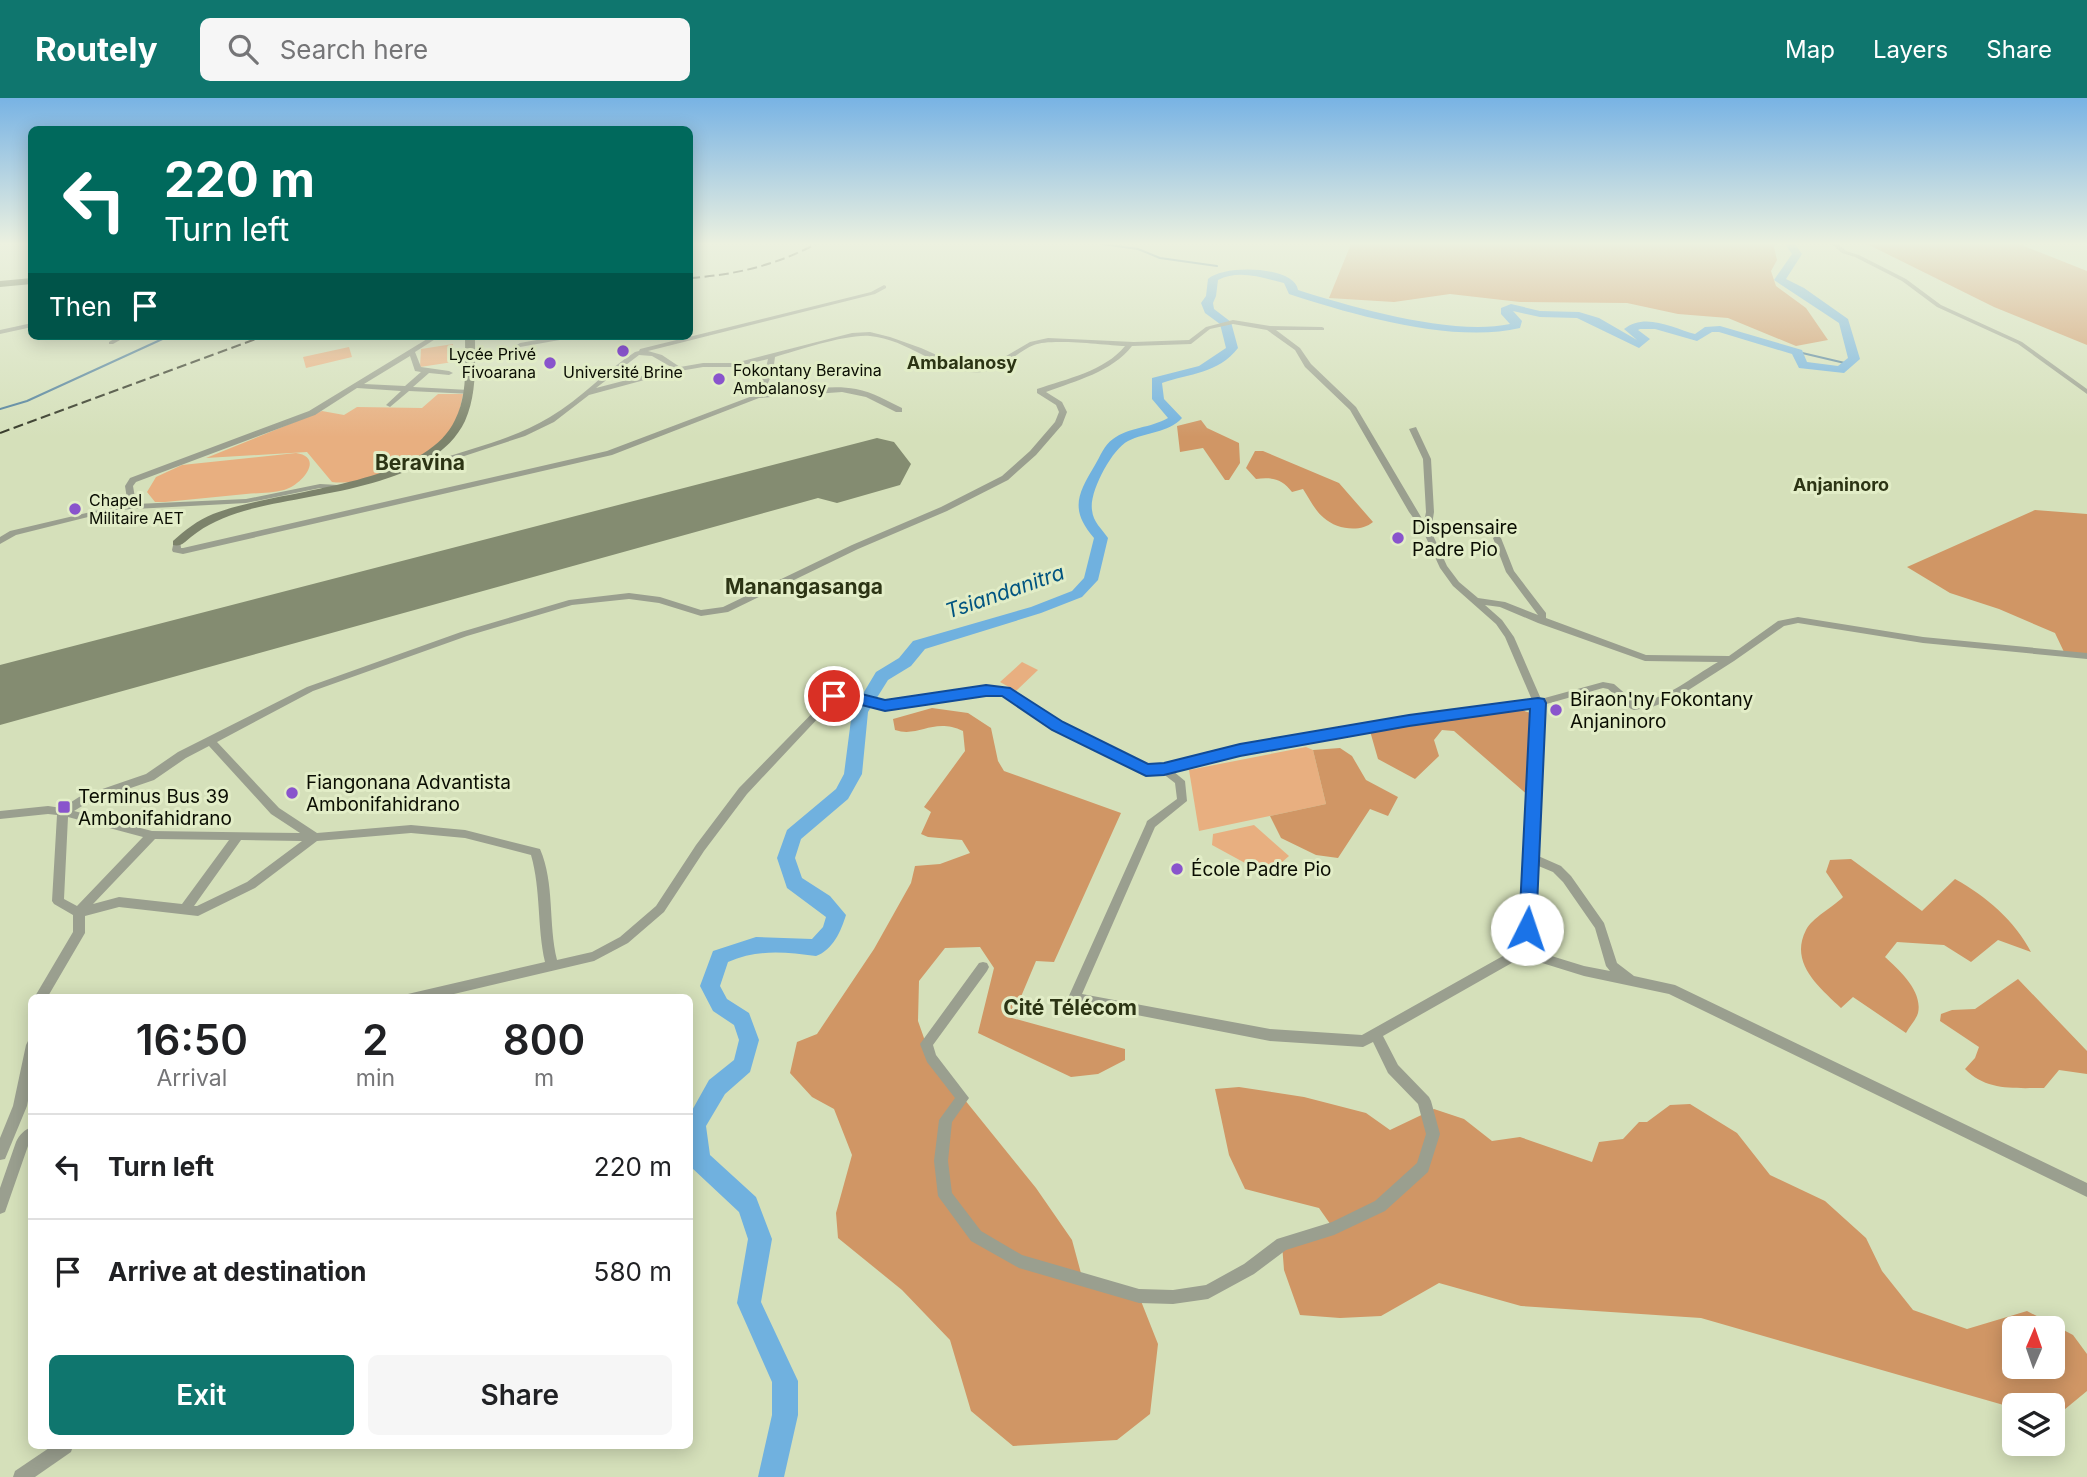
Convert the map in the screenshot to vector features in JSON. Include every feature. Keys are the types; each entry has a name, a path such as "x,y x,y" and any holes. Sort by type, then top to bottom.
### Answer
{"street":[{"path":"693,336 808,308"},
{"path":"1944,308 2020,343 2087,392"},
{"path":"584,394 679,369 735,365 852,335 870,334 919,349 964,369 982,370 994,367 1032,343 1048,340 1191,342 1217,324 1233,322 1269,328 1322,329"},
{"path":"0,332 28,326"},
{"path":"1269,328 1298,349 1308,365 1353,409 1413,512 1427,531 1443,566 1456,584 1499,622 1509,637 1538,703 1526,953"},
{"path":"111,343 117,340"},
{"path":"132,506 129,486 133,480 312,413 431,340"},
{"path":"396,471 423,457 454,431 469,392 470,340"},
{"path":"520,345 548,340"},
{"path":"675,340 650,346 637,354 553,419 527,433 434,463 216,516 177,543 176,550 183,551 609,453 758,396 775,397 827,389 867,394 899,410"},
{"path":"63,812 83,800 150,777 183,755 310,689 464,634 572,602 629,596 660,600 701,613 725,610 1005,478 1033,453 1059,423 1063,412 1059,404 1040,391 1104,365 1127,351 1131,343"},
{"path":"412,353 418,369 449,373"},
{"path":"637,354 655,354 679,369"},
{"path":"758,396 769,372 772,356"},
{"path":"390,405 426,370"},
{"path":"356,386 469,392"},
{"path":"1413,429 1427,459 1430,512 1427,531"},
{"path":"423,457 427,462 434,463"},
{"path":"0,541 13,533 87,513 132,506 246,501 320,486 338,487"},
{"path":"1413,512 1430,512"},
{"path":"1497,538 1510,572 1543,615 1541,621"},
{"path":"1476,601 1502,604 1541,621 1645,657 1731,659"},
{"path":"429,994 594,956 624,940 660,909 700,848 743,791 834,696 852,697 885,705 986,690 1005,691 1057,726 1146,770 1164,769 1240,750 1409,721 1538,703 1603,685 1611,686 1634,707 1654,705 1680,693 1709,670 1731,659 1781,623 1798,620 1923,640 2087,656"},
{"path":"211,742 275,811 314,836"},
{"path":"1164,769 1180,781 1182,801 1151,824 1074,998 1270,1035 1363,1041 1514,956 1526,953 1584,971 1671,989 2087,1189"},
{"path":"0,815 48,810 152,835 314,836 411,829 465,834 536,852 543,891 546,945 552,965"},
{"path":"63,812 58,901 79,913 119,902 198,911 251,885 314,836"},
{"path":"42,994 79,933 79,913 152,835"},
{"path":"184,910 238,836"},
{"path":"1532,858 1557,869 1567,879 1600,926 1612,966 1634,981"},
{"path":"983,967 926,1044 930,1058 963,1098 946,1120 941,1161 945,1196 975,1236 1019,1261 1139,1296 1173,1297 1208,1292 1249,1269 1282,1244 1334,1228 1380,1206 1423,1167 1433,1134 1424,1101 1393,1069 1376,1034"},
{"path":"0,1154 20,1106 28,1065"},
{"path":"0,1207 23,1142 28,1137"},
{"path":"21,1477 58,1449"}],"shaded area":[{"path":"1652,308 1806,308 1828,340 1796,346 1728,318 1678,314"},
{"path":"1997,308 2087,308 2087,345"},
{"path":"453,344 453,362 420,367 421,349"},
{"path":"349,347 352,357 306,368 303,357"},
{"path":"438,394 463,394 456,421 447,434 419,457 365,480 332,482 307,452 206,458 322,411 344,415 357,407 422,408"},
{"path":"1201,420 1207,428 1239,443 1240,463 1229,480 1225,480 1203,448 1180,452 1177,426"},
{"path":"1255,451 1263,451 1339,483 1373,522 1362,528 1335,525 1318,512 1303,489 1292,492 1276,480 1256,479 1246,468"},
{"path":"296,453 305,456 310,465 298,483 284,490 165,502 155,502 147,492 156,477 182,465"},
{"path":"2035,510 2087,514 2087,656 2064,652 2055,633 1999,609 1950,593 1907,567"},
{"path":"1022,662 1038,670 1016,691 1000,682"},
{"path":"932,708 968,713 991,728 998,761 1004,771 1121,813 1054,962 1036,961 1012,1018 1125,1049 1125,1060 1098,1074 1071,1077 978,1033 994,968 980,947 945,948 919,981 918,1021 931,1058 1036,1188 1072,1240 1082,1277 1139,1296 1158,1344 1150,1414 1117,1440 1013,1446 971,1411 950,1340 902,1290 838,1238 836,1213 852,1155 834,1109 812,1097 790,1073 797,1042 817,1034 874,949 911,883 915,866 940,864 970,853 962,840 921,834 931,812 924,807 965,751 963,731 943,726 904,732 895,730 893,719"},
{"path":"1518,709 1534,714 1530,797 1454,731 1442,730 1434,740 1439,756 1415,779 1378,759 1370,731"},
{"path":"1306,747 1313,750 1326,804 1199,831 1189,770"},
{"path":"1340,748 1352,756 1366,780 1398,797 1388,816 1370,809 1338,858 1316,855 1281,838 1270,816 1326,804 1313,750"},
{"path":"1254,825 1289,856 1267,875 1212,845 1213,834"},
{"path":"1851,859 1922,911 1955,879 1999,910 2017,930 2031,952 1998,940 1971,962 1944,945 1897,942 1885,957 1909,982 1919,1005 1917,1016 1906,1033 1853,997 1841,1008 1809,974 1801,953 1802,942 1809,926 1843,897 1826,872 1830,860"},
{"path":"2018,979 2087,1051 2087,1074 2059,1070 2044,1088 2012,1088 1982,1081 1965,1069 1975,1058 1979,1047 1940,1021 1941,1014 1952,1010 1975,1009"},
{"path":"1239,1087 1304,1097 1366,1113 1390,1130 1434,1109 1464,1119 1492,1141 1520,1137 1592,1162 1599,1142 1623,1139 1639,1122 1647,1122 1670,1105 1690,1104 1737,1133 1770,1175 1825,1201 1866,1238 1882,1271 1913,1310 1967,1329 2002,1318 2002,1379 2065,1379 2065,1331 2073,1335 2087,1354 2087,1391 2065,1409 2065,1393 2002,1393 2002,1405 1701,1318 1521,1306 1439,1283 1381,1316 1340,1318 1300,1315 1284,1270 1282,1244 1333,1228 1319,1208 1245,1189 1229,1155 1215,1089"},
{"path":"2027,1311 2037,1316 2010,1316"}],"waterway":[{"name":"Tsiandanitra","path":"771,1477 785,1415 785,1381 749,1303 760,1239 748,1205 700,1160 695,1125 717,1087 743,1065 749,1040 742,1019 720,1005 710,986 720,957 756,945 816,948 831,931 836,915 823,902 794,883 786,858 793,835 842,794 853,774 860,712 871,692 882,676 905,662 919,645 1036,610 1077,594 1091,580 1101,538 1087,519 1085,510 1090,484 1115,444 1124,438 1163,426 1176,418 1158,399 1156,381 1203,369 1232,348 1225,322 1208,308"},
{"name":"Tsiandanitra","path":"1351,308 1406,321 1472,330 1498,330 1516,326 1516,321 1507,314 1507,308"},
{"name":"Tsiandanitra","path":"1520,308 1540,314 1579,315 1639,345 1644,339 1630,329 1646,324 1697,338 1709,329 1720,329 1798,352 1798,358 1803,365 1840,370 1854,359 1844,321 1823,308"},
{"path":"0,409 27,401 160,340"},
{"path":"1798,352 1849,364"}],"runway":[{"path":"0,685 877,452 887,464 883,475 837,488 821,482 0,704"}],"railway":[{"path":"0,433 253,340"}],"place":[{"name":"Université Brine","path":"623,351"},
{"name":"Lycée Privé Fivoarana","path":"550,363"},
{"name":"Fokontany Beravina Ambalanosy","path":"719,379"},
{"name":"Chapel Militaire AET","path":"75,509"},
{"name":"Dispensaire Padre Pio","path":"1398,538"},
{"name":"Biraon'ny Fokontany Anjaninoro","path":"1556,710"},
{"name":"Fiangonana Advantista Ambonifahidrano","path":"292,793"},
{"name":"Terminus Bus 39 Ambonifahidrano","path":"64,807"},
{"name":"École Padre Pio","path":"1177,869"}],"district":[{"name":"Ambalanosy","path":"962,363"},
{"name":"Beravina","path":"420,463"},
{"name":"Anjaninoro","path":"1841,485"},
{"name":"Manangasanga","path":"804,587"},
{"name":"Cité Télécom","path":"1070,1008"}],"route":[{"path":"834,696 846,695 885,705 986,690 1005,691 1057,726 1146,770 1164,769 1240,750 1409,721 1538,703 1527,929"}]}
